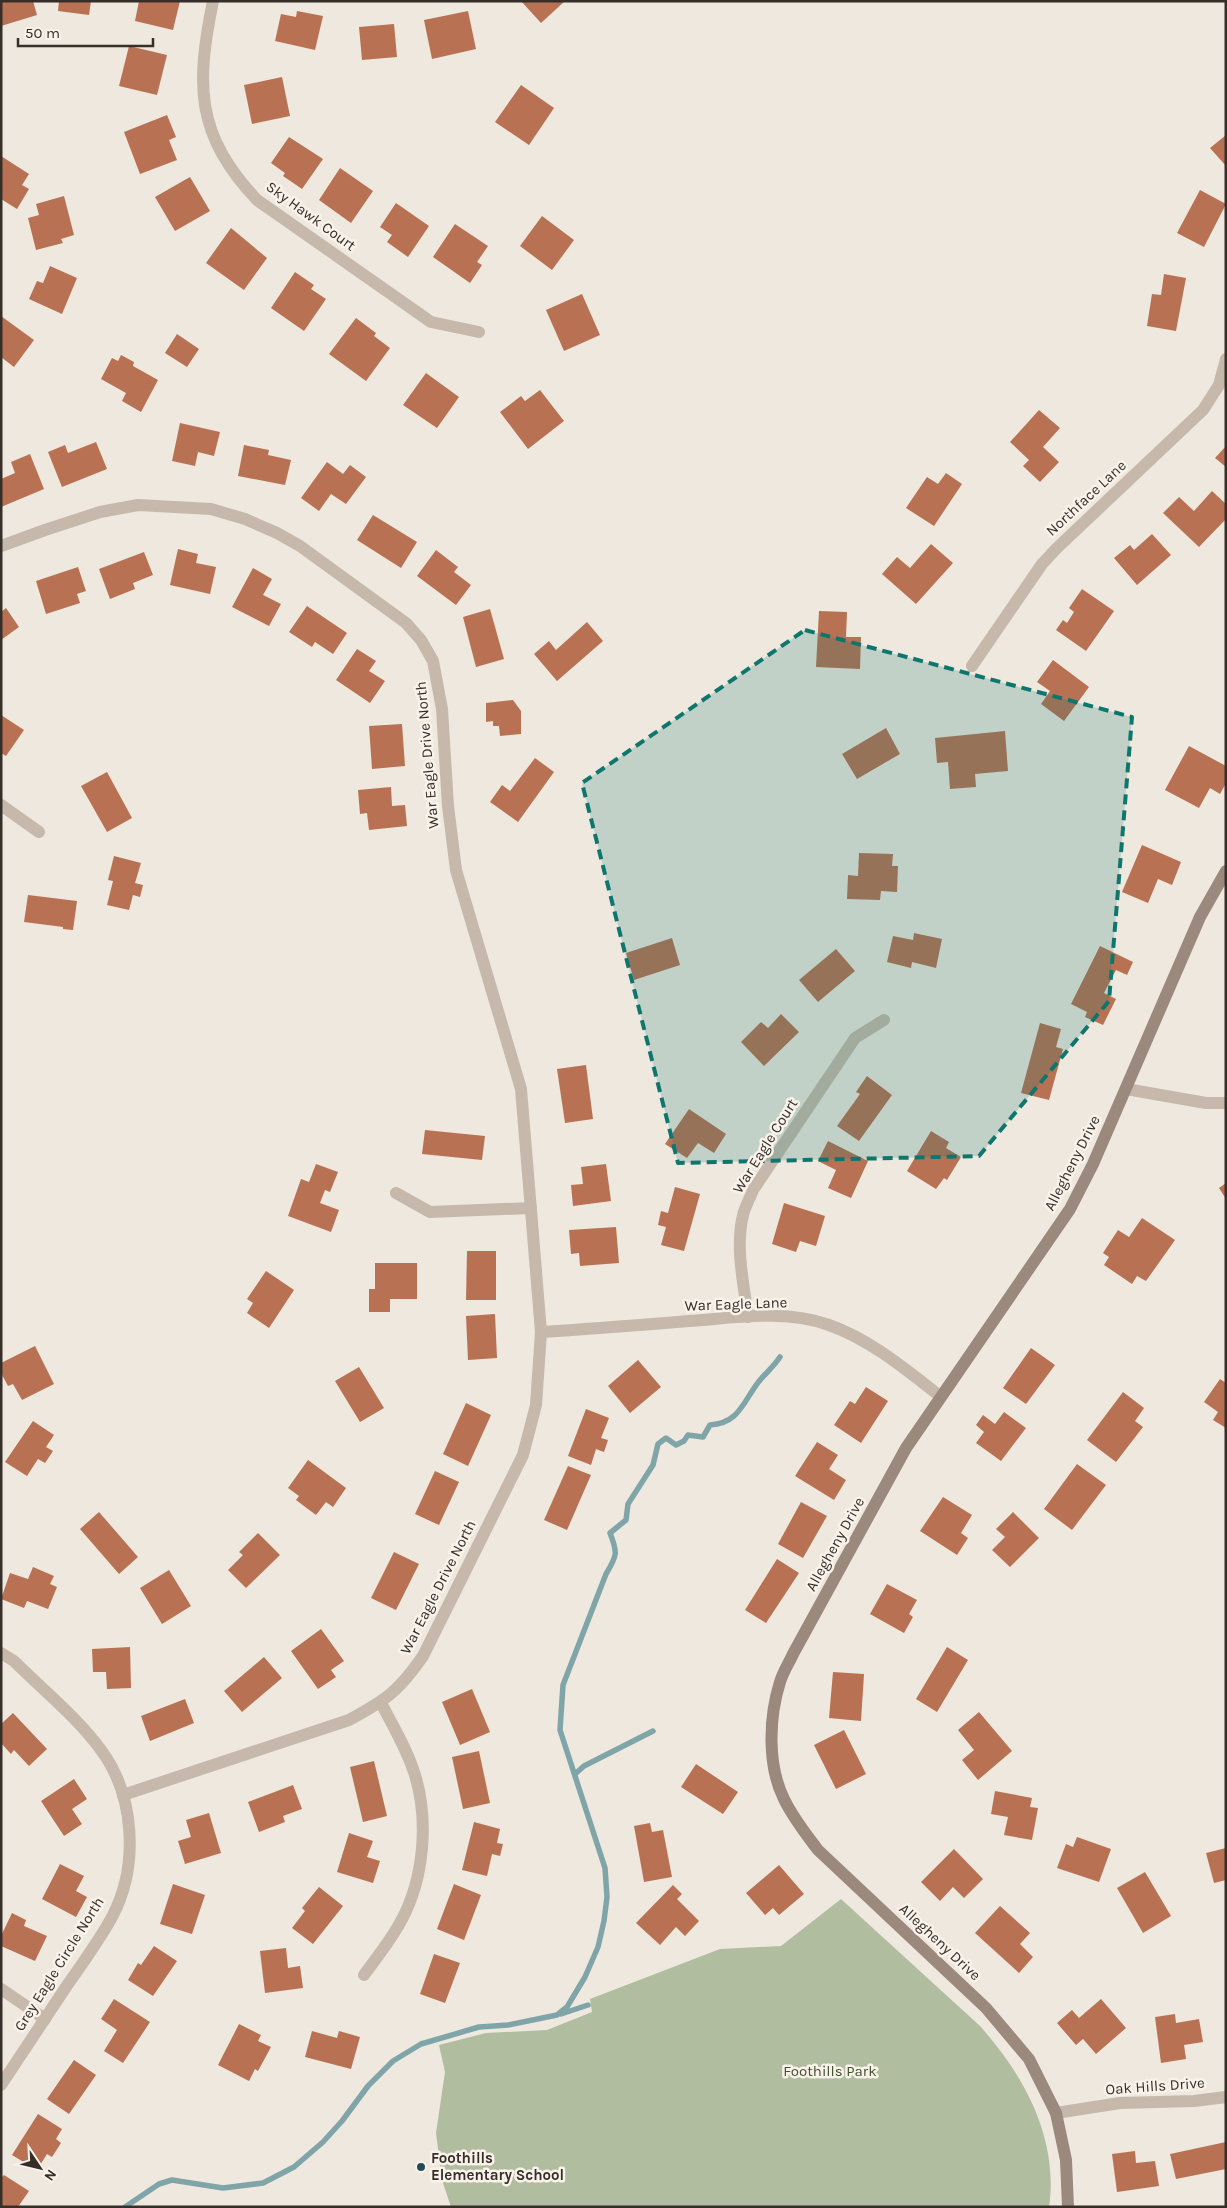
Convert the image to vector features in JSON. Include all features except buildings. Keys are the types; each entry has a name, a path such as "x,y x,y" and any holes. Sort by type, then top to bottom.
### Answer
{"street":[{"name":"Sky Hawk Court","path":"213,1 202,69 203,99 210,129 224,158 239,181 257,200 431,322 479,332"},
{"name":"Northface Lane","path":"972,666 1042,564 1203,410 1219,385 1226,359"},
{"name":"War Eagle Drive North","path":"1,546 100,512 138,505 211,509 246,519 300,546 390,610 422,640 433,661 439,685 448,806 456,870 521,1089 541,1332 536,1405 523,1454 423,1656 412,1674 398,1689 381,1703 349,1720 123,1795"},
{"path":"1,805 39,832"},
{"name":"Allegheny Drive","path":"1068,2207 1066,2160 1056,2113 1029,2058 986,2008 818,1850 796,1821 783,1797 776,1773 772,1745 773,1710 780,1681 793,1654 906,1448 1070,1209 1094,1164 1200,917 1226,871"},
{"name":"War Eagle Court","path":"748,1317 740,1237 743,1215 753,1190 855,1038 884,1020"},
{"path":"1126,1090 1206,1103 1226,1103"},
{"path":"396,1192 430,1212 531,1208"},
{"name":"War Eagle Lane","path":"541,1332 748,1317 791,1317 827,1324 852,1335 881,1351 940,1396"},
{"name":"Grey Eagle Circle North","path":"1,1653 14,1661 85,1731 102,1751 115,1772 123,1795 129,1826 130,1847 128,1869 113,1916 1,2085"},
{"path":"364,1975 388,1943 412,1895 420,1858 423,1831 422,1803 415,1775 404,1746 381,1703"},
{"path":"1,1990 45,2019"},
{"name":"Oak Hills Drive","path":"1056,2113 1120,2103 1194,2101 1226,2097"}],"highlighted area":[{"path":"805,630 1132,717 1109,1001 979,1156 678,1163 582,783"}],"green space":[{"name":"Foothills Park","path":"841,1899 980,2026 1011,2065 1035,2109 1043,2133 1049,2157 1051,2182 1049,2207 451,2207 442,2180 436,2133 445,2072 439,2045 486,2033 547,2030 592,2012 590,1999 720,1949 781,1946"}],"waterway":[{"path":"125,2207 159,2184 172,2180 223,2188 263,2183 294,2167 323,2142 342,2121 368,2086 393,2061 421,2044 479,2027 508,2025 557,2015 567,2007 585,1977 598,1947 607,1897 605,1868 560,1730 563,1685 614,1558 615,1550 610,1533 626,1520 628,1504 653,1465 658,1444 666,1438 676,1445 684,1441 688,1435 703,1437 710,1425 728,1420 740,1410 760,1380 780,1357"},
{"path":"575,1774 584,1766 653,1731"},
{"path":"561,2014 588,2005"}],"place":[{"name":"Foothills Elementary School","path":"421,2167"}]}
